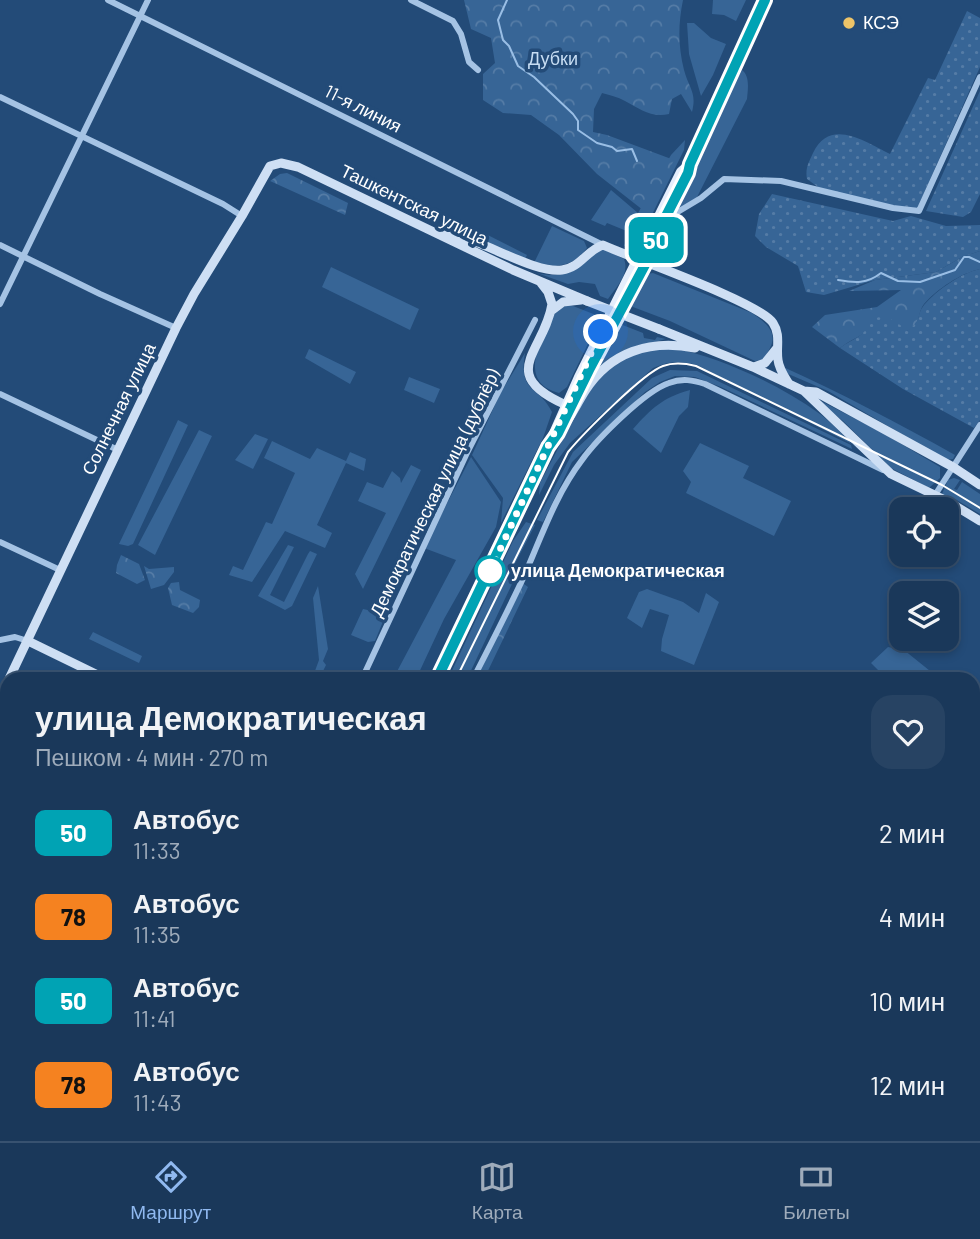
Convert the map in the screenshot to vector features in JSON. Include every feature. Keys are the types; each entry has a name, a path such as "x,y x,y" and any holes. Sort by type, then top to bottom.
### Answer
{"main road":[{"path":"440,672 566,405 688,173 765,0"},
{"name":"Солнечная улица","path":"12,672 176,328 266,171 275,164"},
{"name":"Ташкентская улица","path":"275,164 299,167 539,281 715,351"},
{"path":"558,433 681,172 690,164"},
{"path":"434,232 466,237 548,270 564,270 575,266 595,248 603,245 735,299 765,314 774,324 779,340 780,368 789,384"},
{"path":"539,281 551,299 551,311 530,357 528,370 537,388 566,405"},
{"path":"551,311 563,302 585,300"},
{"path":"548,447 567,423 596,376 620,356 653,345 687,346 715,351 804,391 891,474 980,521"},
{"path":"753,367 765,363 778,347"},
{"path":"804,391 816,392 953,467 980,485"},
{"path":"28,641 92,672"}],"street":[{"name":"11-я линия","path":"108,0 603,245"},
{"path":"0,304 148,0"},
{"path":"411,0 453,21 461,34 469,62 478,70"},
{"path":"664,220 701,198 724,179 781,181 893,208 919,211 980,77"},
{"path":"0,97 223,204 242,216"},
{"path":"0,245 176,328"},
{"name":"Демократическая улица (дублёр)","path":"365,672 466,455 535,320"},
{"path":"476,672 568,481 597,442 654,390 668,383 693,380 705,384 891,474"},
{"path":"0,394 118,450"},
{"path":"935,495 980,425"},
{"path":"0,542 60,570"},
{"path":"0,640 15,637 28,641"}],"green space":[{"name":"Дубки","path":"464,0 683,0 680,44 684,70 693,95 692,112 681,94 672,99 669,114 651,114 619,98 602,93 594,109 593,132 674,160 648,214 597,174 559,135 531,115 503,113 483,100 483,74 495,63 491,38 471,29"},
{"path":"713,0 746,0 736,21 724,15 712,14"},
{"path":"967,11 980,18 980,67 916,211 822,190 807,179 807,168 813,153 820,142 829,136 838,134 859,139 890,154 928,78 935,80"},
{"path":"687,23 694,23 711,38 726,44 701,96 689,54"},
{"path":"742,70 747,79 747,99 695,201 669,215"},
{"path":"980,91 980,194 971,212 963,217 926,211"},
{"path":"685,140 684,150 638,243 624,246 629,232 591,220 611,190 638,213 671,155"},
{"path":"287,173 348,203 345,215 270,181"},
{"path":"772,194 893,221 911,216 946,226 980,225 980,251 962,257 936,272 875,280 824,295 806,292 798,266 766,247 755,236 759,214"},
{"path":"460,221 527,255 525,259 474,237 449,230"},
{"path":"552,226 584,241 587,248 575,260 563,265 533,265"},
{"path":"603,249 624,259 625,265 621,280 608,299 600,296 595,284 568,284 537,273 566,273 578,268"},
{"path":"980,251 980,269 957,278 936,293 924,304 915,326 907,331 869,329 840,348 812,327 825,315 877,307 901,290 849,291 875,280 936,272 962,257"},
{"path":"331,267 419,309 410,330 322,287"},
{"path":"980,269 980,420 974,428 903,389 840,348 862,333 871,319 891,319 907,331 917,321 924,305 936,294 957,278"},
{"path":"653,273 752,313 770,329 773,339 768,352 762,360 755,361 670,321 625,304 643,275"},
{"path":"568,304 601,317 567,387 559,393 545,387 538,379 536,357 555,309"},
{"path":"615,322 643,333 644,338 666,339 633,348 580,391 581,386"},
{"path":"670,347 729,365 767,382 820,414 852,444 697,365 670,363 653,368 570,443 554,465 539,495 540,483 596,376 634,350"},
{"path":"309,349 356,372 350,384 305,358"},
{"path":"525,353 524,376 527,383 552,412 543,438 501,523 503,498 472,455 501,392"},
{"path":"781,366 912,431 955,455 953,459 946,460 828,391 786,373"},
{"path":"670,370 697,371 851,445 852,449 721,387 695,377 675,376 645,392 572,462 543,522 537,520 573,452 652,378"},
{"path":"409,377 440,389 434,403 404,390"},
{"path":"690,390 688,407 679,416 661,453 633,429 658,405"},
{"path":"813,397 883,433 940,467 940,478 929,488 891,468 843,421"},
{"path":"178,420 188,425 133,544 119,544"},
{"path":"199,430 212,436 155,555 138,545"},
{"path":"255,434 268,439 253,469 235,460"},
{"path":"272,441 310,459 317,448 346,461 350,452 366,459 364,471 346,463 317,525 332,533 325,548 285,531 252,582 229,575 233,566 243,570 266,522 272,524 295,473 264,458"},
{"path":"700,443 749,466 743,478 791,501 774,536 686,493 691,482 683,471"},
{"path":"447,454 455,458 458,465 451,481 448,481 446,476 385,600 379,597"},
{"path":"471,457 501,502 496,527 444,619 419,672 397,672 456,560 424,548"},
{"path":"411,465 421,470 363,589 355,574 386,513 358,501 367,482 383,488 392,471 400,478 401,483"},
{"path":"948,480 960,480 954,489 957,490 962,482 980,494 980,514 959,501 959,497 945,497 942,494"},
{"path":"526,522 535,525 507,579 513,582 470,672 451,672 513,541"},
{"path":"288,545 294,547 270,595 284,602 310,551 317,554 292,606 285,610 258,596"},
{"path":"121,555 139,564 145,580 137,584 116,573"},
{"path":"144,566 149,569 174,567 174,572 164,585 151,589"},
{"path":"179,582 180,590 200,600 199,607 193,613 172,605 168,588 171,583"},
{"path":"521,582 528,587 487,672 476,672"},
{"path":"318,586 328,649 322,672 315,672 319,660 313,598"},
{"path":"647,589 683,602 699,613 706,593 719,602 694,665 661,651 669,615 650,609 642,628 627,618 639,592"},
{"path":"363,609 386,614 375,641 368,642 351,635"},
{"path":"93,632 142,656 139,663 89,639"},
{"path":"888,647 889,651 905,651 931,672 880,672 871,663"}],"waterway":[{"path":"507,0 498,20 503,40 509,46 518,66 534,77 573,114 578,121 578,130 597,143 617,151 632,149 637,161"},
{"path":"838,280 861,282 881,273 898,281 920,282 955,270 964,257 980,262"}],"tram line":[{"path":"459,672 568,452 628,392 663,366 679,363 696,366 942,485 980,508"}],"bus line":[{"name":"50","path":"440,672 548,447 558,433 646,263 765,0"}],"place":[{"name":"КСЭ","path":"849,23"},
{"name":"улица Демократическая","path":"490,571"}],"route":[{"path":"490,571 601,332"}]}
